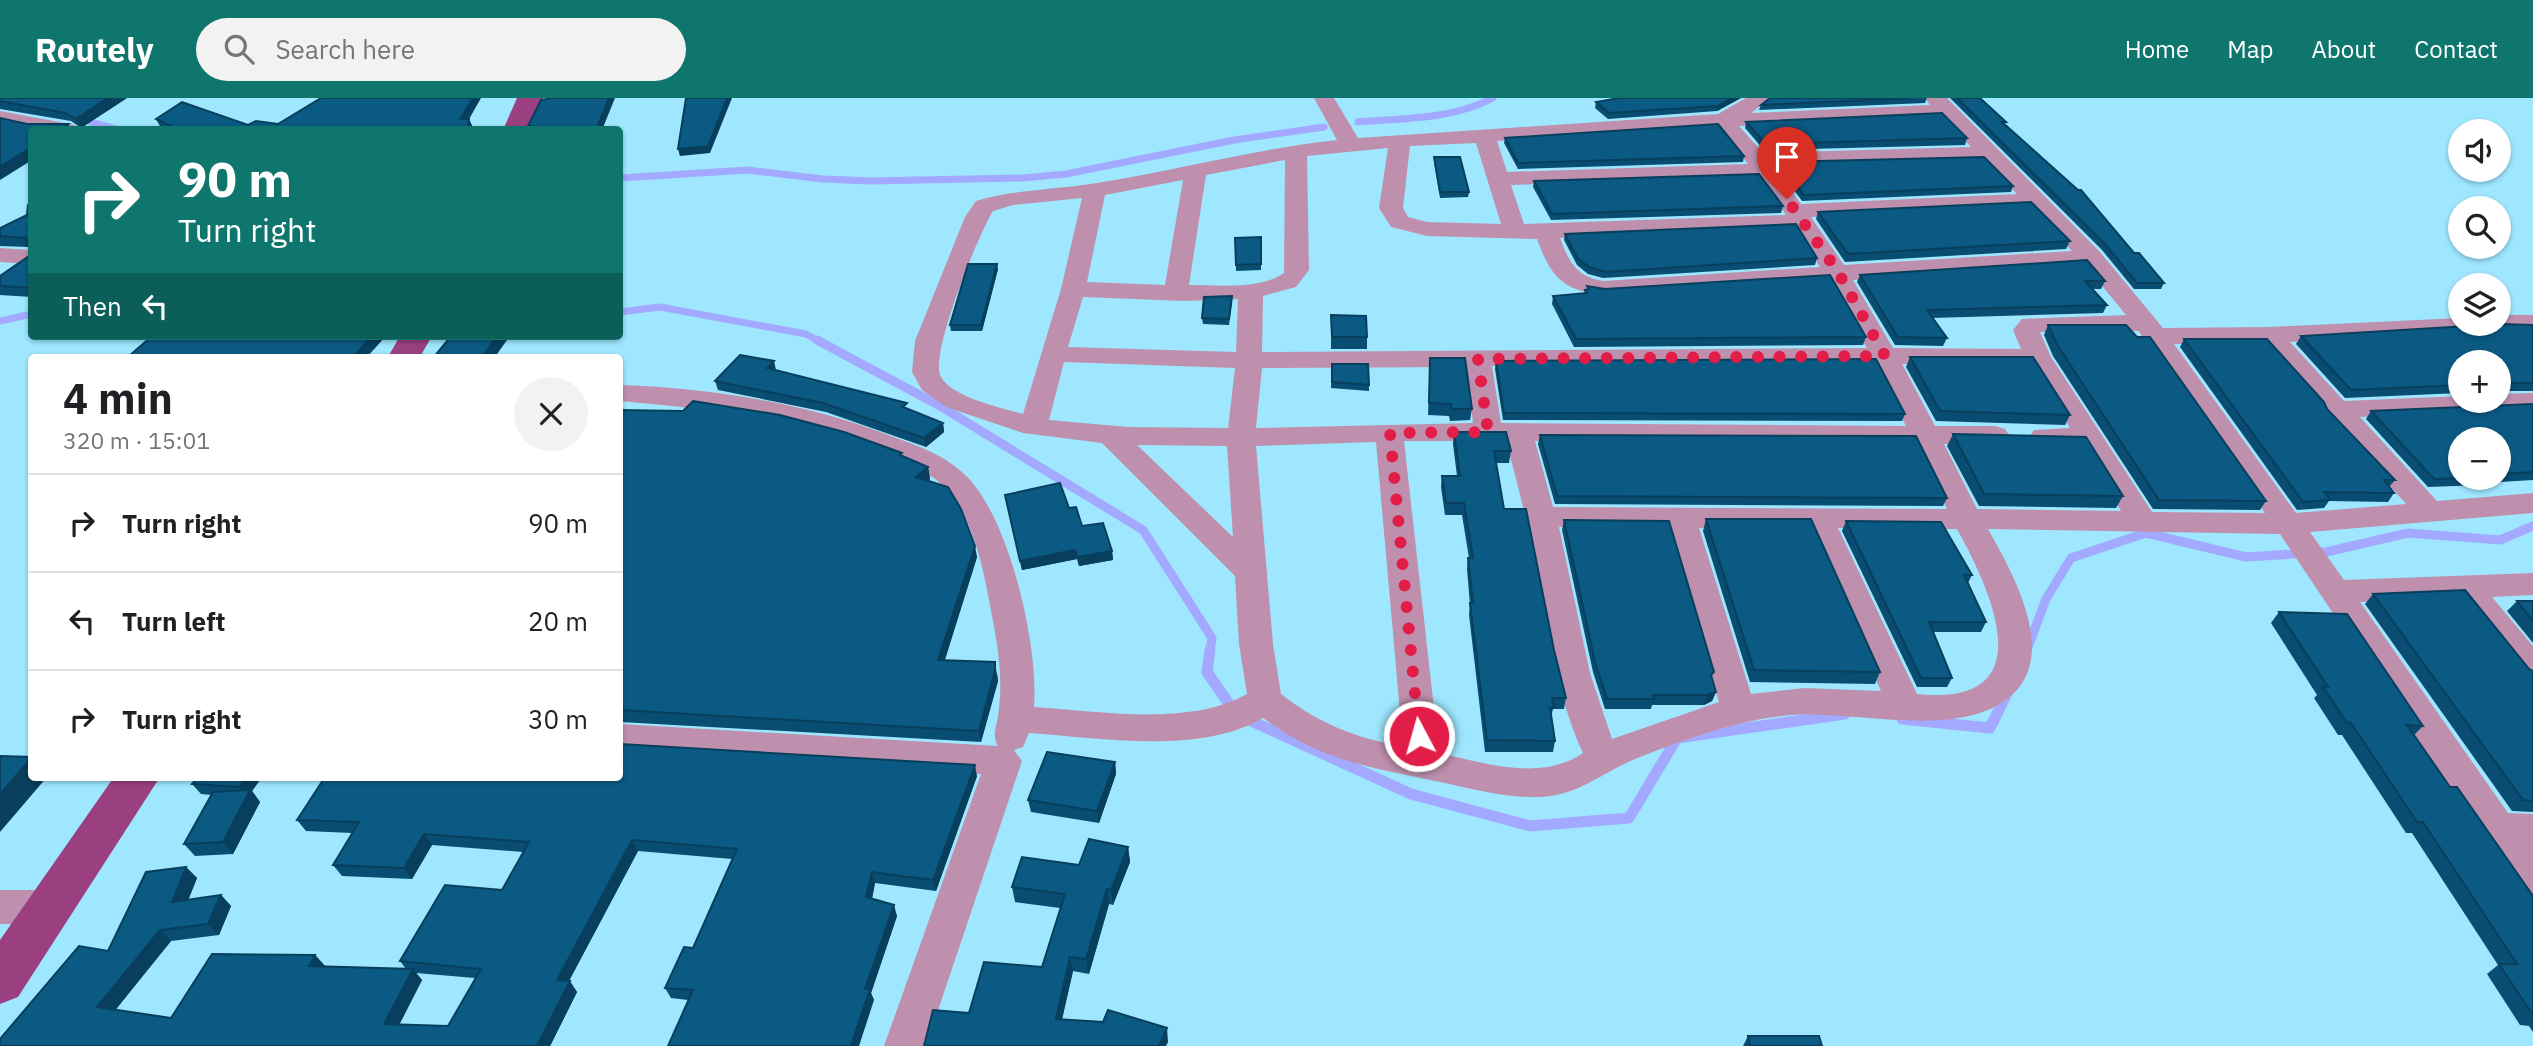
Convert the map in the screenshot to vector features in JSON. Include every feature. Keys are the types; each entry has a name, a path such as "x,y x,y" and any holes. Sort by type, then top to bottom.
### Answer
{"highway":[{"path":"518,126 530,98"},
{"path":"0,981 135,781"}],"street":[{"path":"1324,98 1351,145"},
{"path":"1723,120 1761,98"},
{"path":"2091,437 1924,433 1518,432 1241,438 1112,437 1033,427 977,410 937,389 928,380 924,369 928,339 977,217 984,206 1011,198 1095,190 1297,151 1400,140 1618,129 1940,104 2091,257 2150,330 2331,586 2515,829 2533,879"},
{"path":"0,117 48,126"},
{"path":"1016,719 1168,726 1212,723 1255,706 1352,750 1500,779 1539,782 1565,779 1586,771 1603,758 1670,732 1773,703 1947,708 1986,698 2008,680 2015,662 2017,632 2005,593 1885,356 1838,272 1761,165 1723,120"},
{"path":"1484,134 1515,232"},
{"path":"1400,140 1391,208 1399,222 1427,229 1546,232 2037,200"},
{"path":"1073,289 1251,292 1280,285 1297,274 1297,151"},
{"path":"1498,179 1989,153"},
{"path":"1176,291 1196,169"},
{"path":"1033,427 1073,289 1095,190"},
{"path":"1546,232 1560,269 1578,284 1604,288 2091,257"},
{"path":"0,255 28,257"},
{"path":"1251,292 1249,360 1241,438 1256,644 1255,706"},
{"path":"2511,323 2533,323"},
{"path":"2143,522 2038,357 2026,330 2029,324 2269,335 2448,326"},
{"path":"2269,335 2334,410 2430,512"},
{"path":"1053,354 1249,360 2038,357"},
{"path":"1478,359 1488,432"},
{"path":"623,393 766,407 825,422 927,461 956,482 971,502 996,560 1019,675 1016,719 1004,761 905,1046"},
{"path":"2334,410 2533,401"},
{"path":"1518,432 1541,517 1575,688 1589,731 1603,758"},
{"path":"1390,433 1422,763"},
{"path":"1112,437 1250,572"},
{"path":"1541,517 1967,519 2290,528 2533,503"},
{"path":"1680,517 1739,711"},
{"path":"1818,518 1905,706"},
{"path":"2331,586 2533,584"},
{"path":"2463,585 2533,669"},
{"path":"623,738 1004,761"},
{"path":"0,907 49,907"}],"building":[{"path":"0,98 108,98 76,119 65,113 0,101"},
{"path":"321,98 473,98 460,119 469,119 468,126 171,126 156,119 182,102 248,125 256,121 278,124"},
{"path":"609,98 598,125 601,126 528,126 541,100"},
{"path":"686,98 727,98 708,146 678,149"},
{"path":"1619,98 1733,98 1718,106 1609,113 1596,102"},
{"path":"1770,98 1910,98 1761,105"},
{"path":"1957,98 1980,98 2006,122 2002,122 2081,190 2134,253 2139,253 2164,283 2137,283 2105,244"},
{"path":"1942,113 1967,138 1766,144 1746,122"},
{"path":"0,118 27,124 68,124 28,126 28,150 0,167"},
{"path":"1718,124 1744,156 1518,163 1505,138"},
{"path":"1434,157 1460,157 1469,192 1440,192"},
{"path":"1984,157 2013,186 1804,195 1780,162"},
{"path":"1759,174 1783,206 1552,214 1534,181"},
{"path":"2031,202 2070,241 1848,254 1818,212"},
{"path":"28,205 28,246 26,238 0,236 0,228 27,215"},
{"path":"1796,224 1817,258 1605,272 1589,267 1578,259 1565,234"},
{"path":"1261,237 1261,264 1236,265 1235,238"},
{"path":"28,257 28,288 0,286 0,276"},
{"path":"2087,260 2105,281 2085,281 2107,305 1927,310 1947,338 1898,337 1860,275"},
{"path":"968,264 997,264 981,325 950,325"},
{"path":"1830,275 1866,337 1576,339 1553,296 1587,293 1587,286 1605,289"},
{"path":"1232,296 1229,319 1202,318 1204,297"},
{"path":"1331,315 1366,316 1367,337 1332,337"},
{"path":"2511,324 2533,325 2533,383 2511,383 2511,350 2448,350 2448,386 2351,390 2301,336 2448,327 2448,336 2511,336"},
{"path":"2048,325 2126,325 2137,337 2150,337 2266,501 2159,500 2058,346"},
{"path":"2184,339 2267,339 2324,402 2327,409 2395,480 2384,480 2394,493 2324,492 2330,500 2303,502"},
{"path":"147,340 368,340 356,354 131,354"},
{"path":"448,340 494,340 484,354 436,354"},
{"path":"740,355 774,361 767,368 907,403 903,407 943,423 924,438 823,403 715,381"},
{"path":"1910,357 2033,357 2070,415 1940,411"},
{"path":"1430,358 1465,358 1472,409 1451,409 1451,404 1429,403"},
{"path":"1876,359 1905,414 1504,413 1496,361"},
{"path":"1332,364 1368,364 1369,385 1332,382"},
{"path":"693,401 780,415 844,432 902,453 900,455 928,467 916,477 948,487 961,509 975,546 938,660 995,662 979,731 623,710 623,410 683,411"},
{"path":"2533,404 2533,472 2511,473 2511,427 2448,427 2448,478 2434,479 2371,411 2448,408 2448,413 2511,413 2511,405"},
{"path":"1454,432 1506,432 1511,451 1494,451 1504,509 1526,509 1566,698 1552,698 1554,708 1550,708 1555,741 1487,740 1470,603 1473,603 1468,558 1473,558 1464,503 1446,503 1442,476 1460,476"},
{"path":"1953,434 2086,437 2123,496 1984,494"},
{"path":"1540,435 1916,436 1947,498 1557,496"},
{"path":"1060,483 1069,508 1076,507 1082,526 1103,523 1112,551 1077,557 1075,550 1020,561 1005,495"},
{"path":"1706,519 1811,519 1880,672 1754,670"},
{"path":"1564,520 1669,521 1714,672 1711,675 1716,692 1707,695 1653,695 1654,699 1607,699 1595,662"},
{"path":"1846,521 1941,522 1972,575 1964,575 1986,622 1929,622 1952,678 1921,678"},
{"path":"2465,590 2533,671 2533,801 2523,800 2373,594"},
{"path":"2517,601 2533,601 2533,621"},
{"path":"2279,612 2347,614 2423,726 2407,725 2450,787 2457,787 2533,896 2533,1015 2499,964 2517,964 2423,822 2417,822 2351,723 2347,723 2323,687 2328,687"},
{"path":"623,744 975,765 933,880 872,872 866,897 894,905 865,989 870,989 851,1046 668,1046 693,990 665,988 684,947 693,948 737,849 632,840 557,980 570,981 537,1046 0,1046 0,1039 79,946 108,951 146,872 186,867 172,902 221,895 208,924 160,930 97,1007 171,1018 212,954 315,955 309,966 413,969 384,1024 448,1026 481,969 400,961 445,885 502,890 529,842 424,834 404,868 333,865 359,822 297,820 322,781 623,781"},
{"path":"1047,752 1115,762 1097,811 1028,800"},
{"path":"0,756 28,757 28,762 0,794"},
{"path":"195,781 243,781 239,787 192,784"},
{"path":"250,790 223,842 184,844 213,792"},
{"path":"1089,839 1128,847 1111,890 1107,889 1086,959 1070,957 1056,1019 1103,1022 1108,1010 1167,1028 1159,1046 924,1046 933,1010 969,1013 984,962 1042,967 1065,894 1012,887 1022,857 1079,865"},
{"path":"1748,1036 1819,1036 1822,1046 1750,1046"}],"waterway":[{"path":"1358,122 1444,114 1493,98"},
{"path":"80,119 105,126"},
{"path":"623,178 747,170 823,179 870,181 1023,178 1066,174 1234,140 1324,127"},
{"path":"623,312 660,307 806,334 820,342"},
{"path":"0,321 28,315"},
{"path":"817,340 940,406 1143,530 1212,638 1210,651"},
{"path":"2027,650 2046,599 2071,558 2146,533 2246,557 2326,552 2408,533 2500,540 2533,526"},
{"path":"1210,650 1207,672 1236,714 1411,794 1530,826 1629,818 1677,738 1845,714"},
{"path":"1902,719 1990,728 2009,689"}],"route":[{"path":"1419,736 1390,433 1488,432 1478,359 1885,356 1838,272 1787,199"}]}
